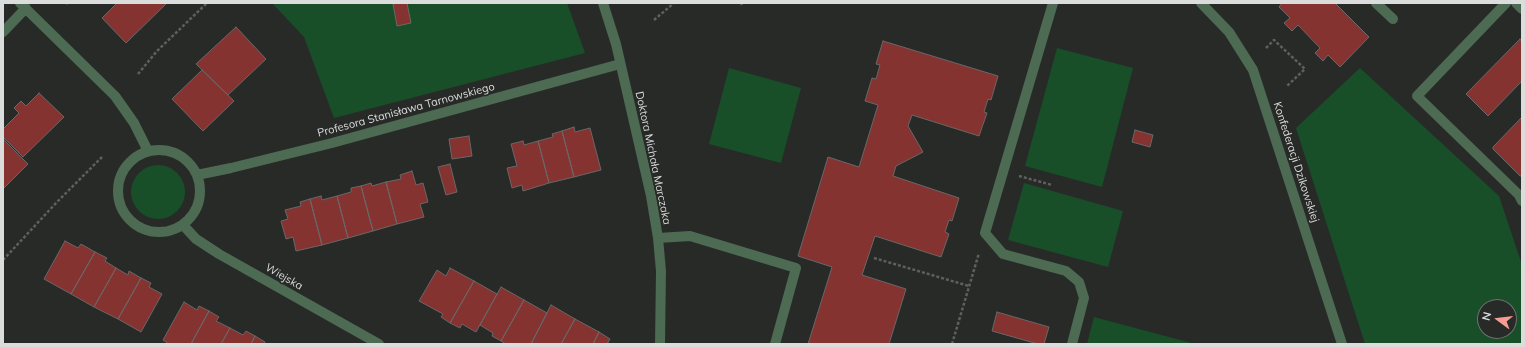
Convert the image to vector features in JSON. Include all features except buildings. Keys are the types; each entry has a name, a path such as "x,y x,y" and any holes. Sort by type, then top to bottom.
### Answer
{"street":[{"name":"Doktora Michała Marczaka","path":"603,3 616,44 651,196 658,238 661,271 660,344"},
{"path":"1053,3 985,233 1003,254 1066,271 1079,282 1084,298 1072,344"},
{"name":"Konfederacji Dzikowskiej","path":"1200,3 1230,32 1253,70 1342,344"},
{"path":"1376,3 1393,19"},
{"path":"1506,3 1417,96 1520,195 1522,201"},
{"path":"1516,3 1522,9"},
{"path":"3,32 23,6 115,96 134,123 148,151"},
{"name":"Profesora Stanisława Tarnowskiego","path":"197,175 332,143 620,64"},
{"path":"160,150 171,152 182,157 191,165 197,175 200,189 198,203 192,215 183,225 170,231 156,232 143,229 131,222 122,211 118,198 121,174 128,164 137,156 148,151 160,150"},
{"name":"Wiejska","path":"183,225 196,239 218,254 379,344"},
{"path":"658,238 690,236 796,268 775,344"}],"path":[{"path":"138,74 157,51 207,3"},
{"path":"654,20 674,3"},
{"path":"1266,48 1274,40 1304,69 1287,86"},
{"path":"3,260 57,202 102,157"},
{"path":"1004,171 1052,185"},
{"path":"952,344 985,233"},
{"path":"874,258 969,286"}],"green space":[{"path":"272,3 567,3 585,53 334,118 304,37"},
{"path":"1057,48 1133,68 1102,187 1025,166"},
{"path":"729,68 801,88 781,163 709,144"},
{"path":"1360,68 1499,196 1522,265 1522,344 1365,344 1296,128"},
{"path":"153,165 163,165 173,169 181,177 185,187 185,197 181,207 173,215 163,219 153,219 143,215 135,207 131,197 131,187 135,177 143,169"},
{"path":"1024,183 1123,211 1108,267 1008,240"},
{"path":"1094,317 1195,344 1087,344"}]}
